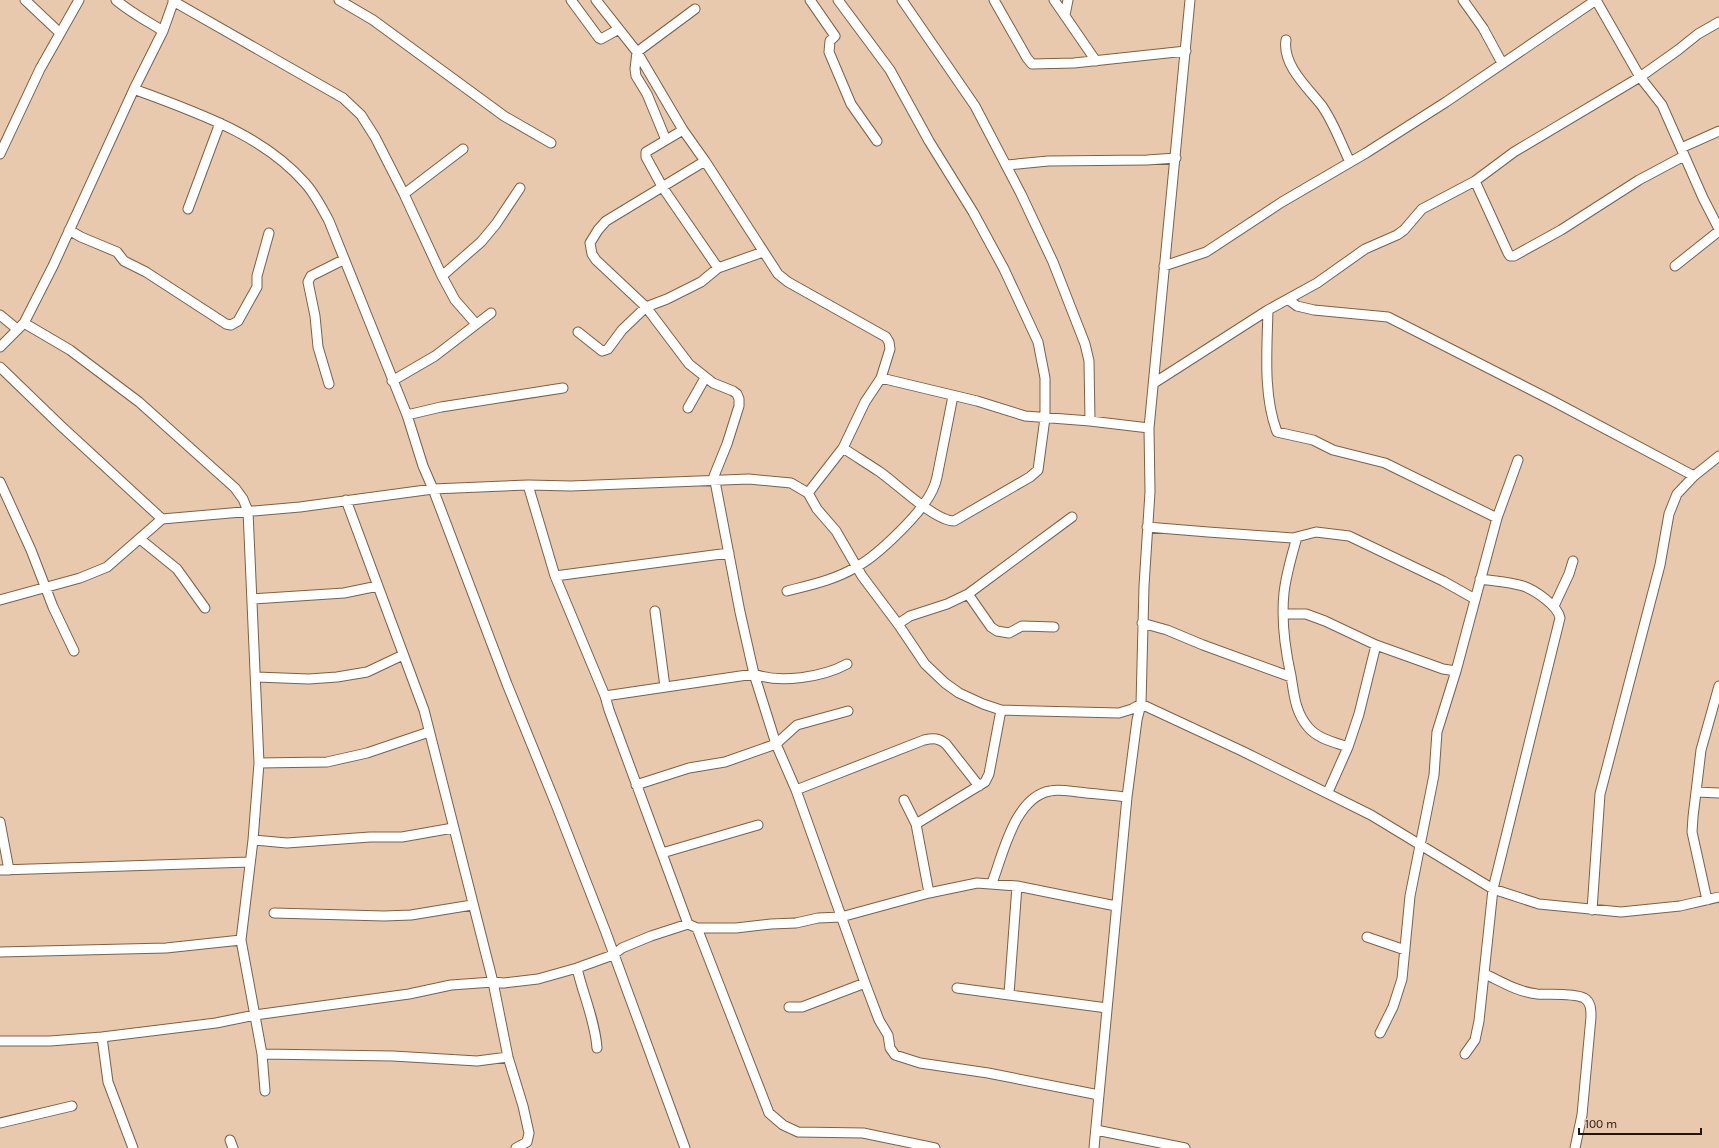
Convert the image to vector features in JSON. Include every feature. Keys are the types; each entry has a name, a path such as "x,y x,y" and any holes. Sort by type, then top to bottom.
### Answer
{"street":[{"path":"25,0 60,32"},
{"path":"0,154 40,69 79,0"},
{"path":"116,0 124,7 163,31"},
{"path":"0,347 20,326 53,266 134,89 163,31 174,0 343,98 360,115 371,132 404,194 442,276 455,300 476,324"},
{"path":"339,0 373,20 504,116 551,143"},
{"path":"596,0 637,52 683,130 705,161 778,274 788,282 886,337 889,342 890,348 881,378 864,402 843,448 808,493"},
{"path":"810,0 835,36 830,41 829,52 851,104 877,141"},
{"path":"838,0 890,70 929,141 973,212 1004,269 1038,342 1045,378 1045,418 1038,470 1035,474 954,521 947,521 936,515 880,472 843,448"},
{"path":"902,0 975,106 1007,166 1053,262 1085,344 1089,361 1090,421"},
{"path":"994,0 1032,64 1074,63 1186,51"},
{"path":"1054,0 1096,61"},
{"path":"1065,15 1068,0"},
{"path":"1094,1148 1127,797 1137,720 1141,704 1142,623 1150,492 1149,428 1190,0"},
{"path":"1463,0 1483,28 1502,63"},
{"path":"1164,266 1206,252 1282,202 1350,162 1439,106 1596,0 1640,77 1662,105 1719,230 1675,266"},
{"path":"576,2 596,36 601,39 619,29"},
{"path":"666,140 635,69 637,52 695,9"},
{"path":"1154,383 1268,310 1317,283 1365,248 1397,235 1404,230 1422,209 1475,181 1514,152 1640,77 1698,34 1719,22"},
{"path":"1286,40 1286,50 1295,72 1308,92 1322,107 1350,162"},
{"path":"647,94 657,87"},
{"path":"134,89 220,123 252,139 288,166 304,182 313,193 329,222 406,414 422,466 433,490 504,676 557,807 614,955 685,1148"},
{"path":"188,209 220,123"},
{"path":"683,130 646,152 646,157 663,188 718,268"},
{"path":"1475,181 1508,253 1510,256 1514,256 1561,230 1683,152 1719,131"},
{"path":"404,194 463,149"},
{"path":"1007,166 1048,161 1147,160 1176,158"},
{"path":"705,161 606,222 598,230 590,243 592,254 596,260 646,307 689,364 713,383 733,391 737,394 739,399 740,406 716,471 715,480 740,612 754,674 776,744 796,790 879,1020 888,1035 890,1048 895,1055 920,1063 988,1072 1099,1095"},
{"path":"442,276 481,242 496,224 520,188"},
{"path":"69,230 81,237 117,252 124,261 146,272 226,324 231,325 238,321 257,287 257,276 269,233"},
{"path":"578,332 602,351 608,350 622,330 646,307 667,299 701,282 718,268 763,252"},
{"path":"329,384 318,347 315,316 308,282 311,276 344,260"},
{"path":"1288,300 1297,306 1314,310 1388,317 1551,400 1694,476"},
{"path":"1268,310 1269,394 1277,432 1313,440 1333,450 1385,462 1497,518"},
{"path":"392,381 435,356 491,313"},
{"path":"0,315 70,350 139,402 235,488 243,499 248,511 259,763 253,840 241,940 262,1054 265,1091"},
{"path":"0,367 60,425 162,519"},
{"path":"688,408 705,378"},
{"path":"881,378 1025,416 1090,421 1149,428"},
{"path":"406,414 441,406 563,388"},
{"path":"787,592 828,580 857,567 896,534 924,505 936,482 953,396"},
{"path":"1592,910 1600,794 1660,564 1669,514 1678,494 1694,476 1719,456"},
{"path":"1380,1033 1393,1007 1402,979 1410,896 1434,775 1437,732 1456,671 1497,518 1518,460"},
{"path":"0,600 46,589 107,567 162,519 300,507 433,490 528,485 571,486 749,479 791,483 808,493 817,509 836,531 857,567 925,664 945,683 959,692 983,704 1001,710 1118,713 1132,709 1141,704"},
{"path":"0,482 31,550 52,607 74,651"},
{"path":"528,485 555,576 606,696 609,710 688,924"},
{"path":"346,500 424,710 472,905 493,982 508,1057 523,1106 529,1133 527,1142 516,1148"},
{"path":"898,624 910,616 947,604 968,594 1072,517"},
{"path":"1148,526 1293,538 1316,532 1349,536 1443,581 1475,599"},
{"path":"1296,536 1284,593 1283,614 1286,652 1294,698 1299,713 1308,728 1322,738 1348,747"},
{"path":"140,539 177,569 205,608"},
{"path":"555,576 729,553"},
{"path":"1554,606 1570,574 1573,561"},
{"path":"1465,1054 1475,1040 1480,1021 1493,889 1560,618 1559,613 1554,606 1523,586 1480,579"},
{"path":"252,599 344,593 378,586"},
{"path":"968,594 991,627 997,631 1009,633 1022,626 1054,627"},
{"path":"655,612 665,687"},
{"path":"1283,614 1306,614 1325,621 1376,645 1444,669 1456,671"},
{"path":"1142,623 1167,630 1291,677"},
{"path":"1328,792 1348,747 1359,714 1376,645"},
{"path":"256,677 309,679 337,677 367,672 403,654"},
{"path":"606,696 754,674 773,678 809,677 830,672 848,664"},
{"path":"1707,900 1692,832 1701,750 1719,686"},
{"path":"1141,704 1328,792 1372,815 1493,889 1539,904 1621,912 1680,906 1719,896"},
{"path":"916,824 985,782 989,774 1001,710"},
{"path":"636,785 689,768 725,762 776,744 797,725 848,711"},
{"path":"259,763 320,762 345,758 393,745 429,732"},
{"path":"796,790 924,740 933,738 940,739 946,744 979,786"},
{"path":"992,883 1019,815 1028,802 1040,793 1051,790 1127,797"},
{"path":"1696,792 1719,793"},
{"path":"904,800 916,824 929,893"},
{"path":"0,822 5,870 250,862"},
{"path":"662,853 758,825"},
{"path":"253,840 287,843 370,837 402,837 453,828"},
{"path":"0,1041 50,1041 102,1037 216,1023 255,1015 409,994 451,985 493,982 504,983 538,979 577,968 614,955 622,948 651,936 688,924 697,928 736,928 796,923 818,918 841,916 929,893 977,883 1017,886 1116,906"},
{"path":"1009,994 1017,886"},
{"path":"274,913 390,916 411,915 472,905"},
{"path":"697,928 769,1113 783,1125 798,1132 863,1133 936,1148"},
{"path":"1367,937 1405,950"},
{"path":"0,952 166,948 241,940"},
{"path":"577,968 582,991 591,1015 596,1048"},
{"path":"1485,974 1521,991 1536,994 1578,997 1588,1002 1591,1017 1582,1115 1575,1148"},
{"path":"789,1007 802,1007 865,983"},
{"path":"957,988 1107,1008"},
{"path":"102,1037 108,1082 133,1148"},
{"path":"262,1054 393,1056 477,1061 508,1057"},
{"path":"0,1123 72,1106"},
{"path":"1096,1130 1185,1148"}]}
